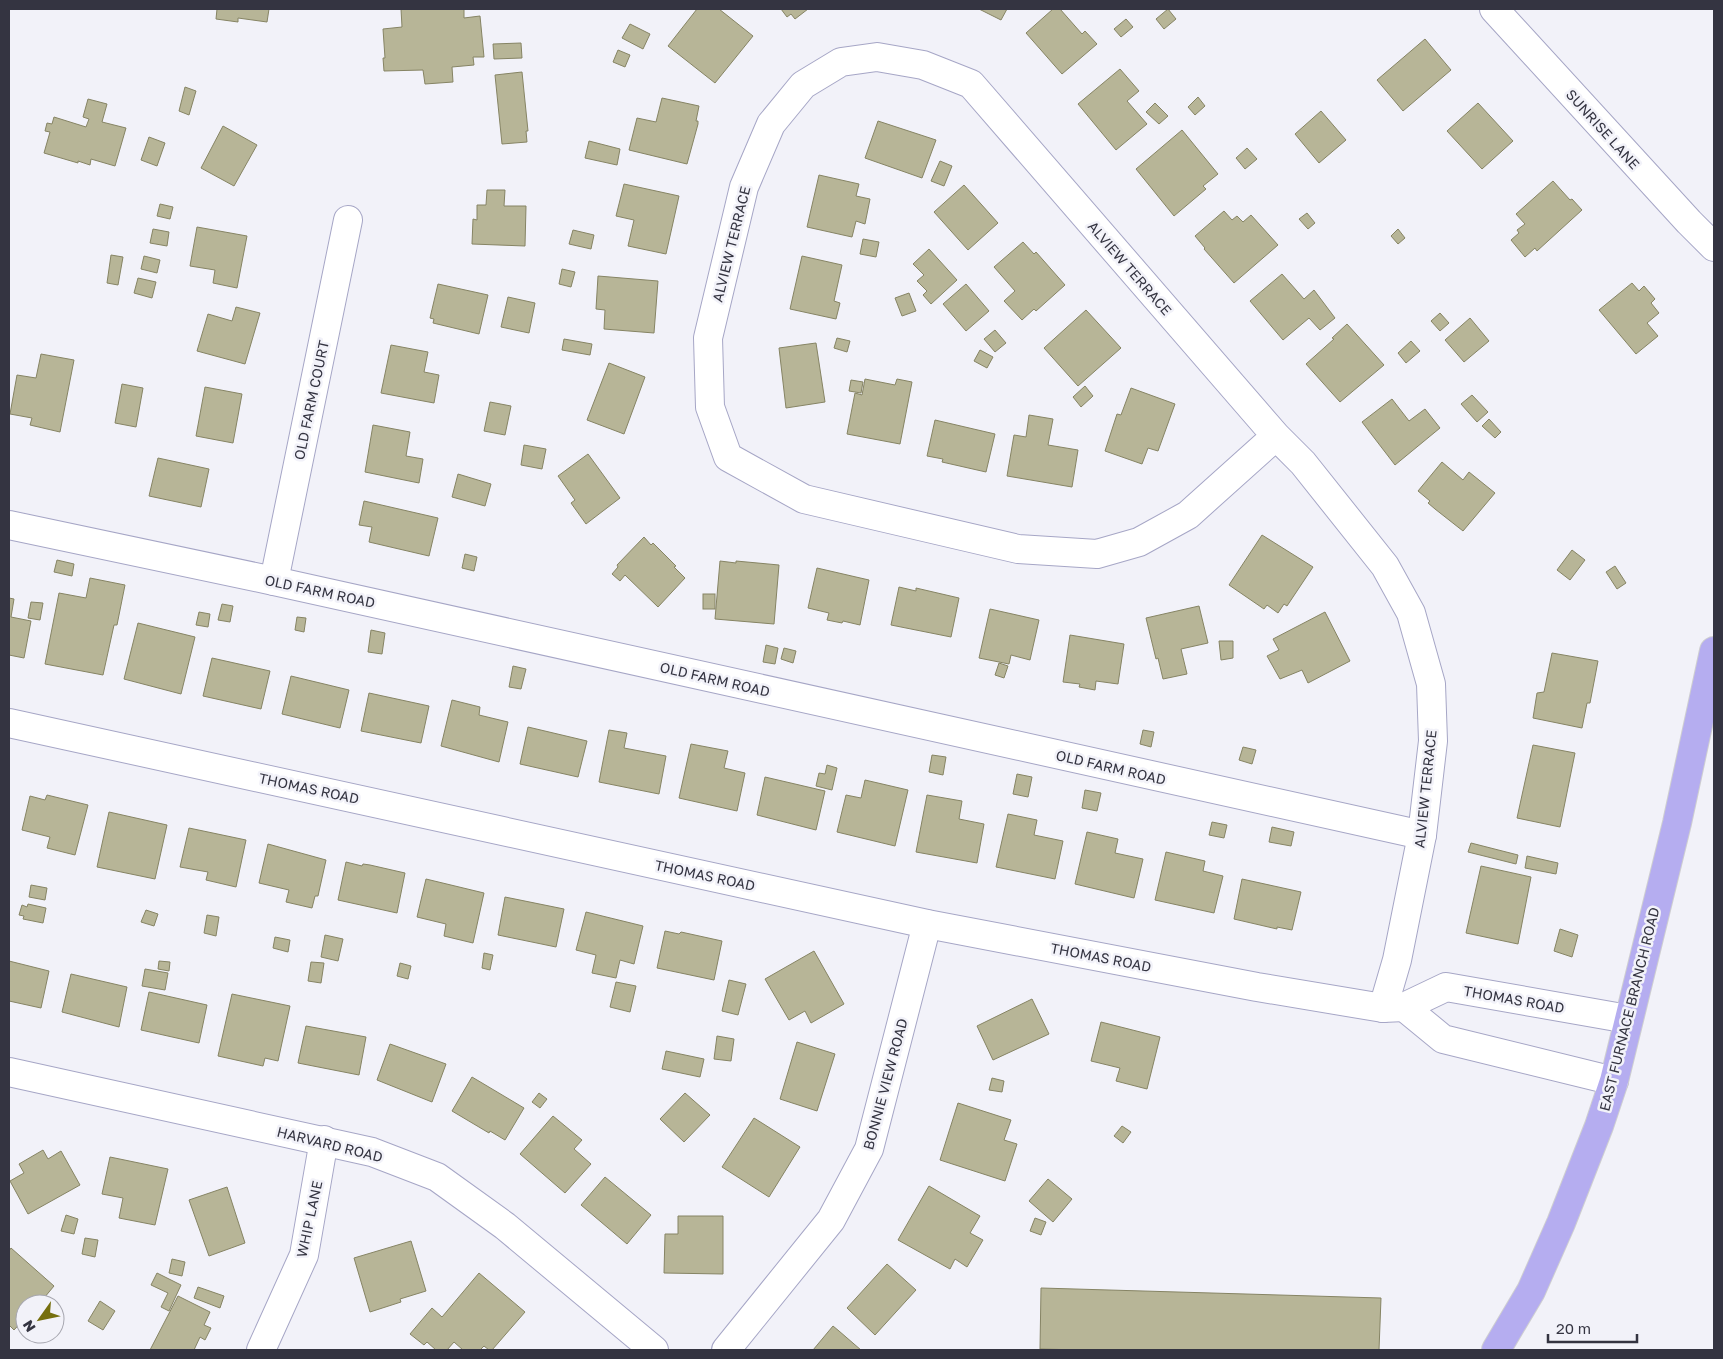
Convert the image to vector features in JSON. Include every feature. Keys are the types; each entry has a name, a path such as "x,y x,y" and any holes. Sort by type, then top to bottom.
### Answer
{"main road":[{"name":"EAST FURNACE BRANCH ROAD","path":"1496,1350 1531,1291 1562,1223 1614,1081 1676,824 1714,651"}],"street":[{"name":"SUNRISE LANE","path":"1494,9 1714,248"},
{"name":"ALVIEW TERRACE","path":"1276,436 1188,515 1139,542 1097,554 1018,549 804,499 728,456 710,407 708,338 744,187 771,124 802,85 841,62 877,57 923,65 971,84 1276,436 1303,463 1385,566 1411,613 1431,684 1433,741 1422,835 1398,960 1394,1008"},
{"name":"OLD FARM COURT","path":"274,581 348,220"},
{"name":"OLD FARM ROAD","path":"9,525 274,581 1422,835"},
{"name":"THOMAS ROAD","path":"9,723 927,924 1258,987 1394,1008 1444,1039 1614,1081"},
{"name":"BONNIE VIEW ROAD","path":"726,1350 831,1220 870,1149 927,924"},
{"name":"THOMAS ROAD","path":"1394,1008 1446,987 1628,1020"},
{"name":"HARVARD ROAD","path":"9,1072 324,1140 372,1152 437,1177 505,1226 654,1350"},
{"name":"WHIP LANE","path":"261,1350 304,1255 324,1140"}],"building":[{"path":"217,9 269,9 267,22 238,18 238,22 216,19"},
{"path":"401,9 464,9 464,18 480,16 484,57 473,57 474,65 452,67 453,82 425,84 423,70 384,71 383,29 402,27"},
{"path":"697,9 719,9 753,36 715,83 668,46"},
{"path":"781,9 808,9 795,19 791,14 787,17"},
{"path":"979,9 1007,9 1001,20"},
{"path":"1053,9 1060,9 1082,34 1085,31 1097,44 1062,74 1026,33"},
{"path":"1168,9 1176,19 1164,29 1156,19"},
{"path":"1126,19 1133,27 1121,37 1114,29"},
{"path":"630,24 650,34 643,49 622,38"},
{"path":"1425,39 1451,70 1403,111 1377,80"},
{"path":"521,43 522,58 494,59 493,44"},
{"path":"618,50 630,55 625,67 613,62"},
{"path":"1120,69 1139,91 1127,101 1147,124 1116,150 1078,104"},
{"path":"522,72 528,131 526,131 527,142 502,144 495,75"},
{"path":"185,87 196,91 189,115 179,111"},
{"path":"1198,97 1205,106 1195,115 1188,107"},
{"path":"662,98 699,106 696,121 698,121 698,124 687,164 629,150 637,118 656,122"},
{"path":"88,99 107,104 102,122 126,128 115,166 91,159 90,165 78,161 78,163 44,153 50,132 45,131 47,123 52,124 54,117 86,127 89,119 83,117"},
{"path":"1155,103 1168,116 1159,124 1146,112"},
{"path":"1478,103 1513,141 1482,169 1447,131"},
{"path":"1321,111 1346,140 1319,163 1295,134"},
{"path":"878,121 936,140 922,178 865,158"},
{"path":"223,126 257,145 234,186 201,168"},
{"path":"1182,130 1218,174 1203,186 1206,189 1174,216 1136,169"},
{"path":"149,137 165,143 157,166 141,160"},
{"path":"589,141 620,149 617,165 585,158"},
{"path":"1247,148 1257,159 1245,169 1236,158"},
{"path":"940,161 952,166 944,186 931,181"},
{"path":"819,175 859,184 856,196 870,199 865,224 856,221 852,237 807,227"},
{"path":"1553,181 1582,210 1537,251 1535,248 1525,257 1511,240 1519,233 1517,230 1525,224 1516,214"},
{"path":"624,184 679,196 666,254 628,246 634,220 616,216"},
{"path":"964,185 998,223 968,250 934,212"},
{"path":"487,190 505,190 504,206 526,206 525,246 472,244 473,219 477,220 477,205 486,205"},
{"path":"160,204 173,207 170,219 157,216"},
{"path":"1224,211 1232,220 1237,216 1243,222 1251,215 1278,245 1234,283 1195,236"},
{"path":"1307,213 1315,223 1308,229 1299,219"},
{"path":"197,227 247,236 237,288 213,283 215,270 190,266"},
{"path":"153,229 169,232 167,246 150,243"},
{"path":"1398,229 1405,238 1398,244 1391,236"},
{"path":"573,230 594,235 591,249 569,244"},
{"path":"863,239 879,242 876,257 860,254"},
{"path":"1023,242 1034,254 1036,252 1065,285 1036,311 1034,309 1022,320 1004,301 1015,291 994,267"},
{"path":"929,249 957,280 931,304 923,295 927,291 917,281 924,275 913,264"},
{"path":"111,255 123,257 118,285 107,283"},
{"path":"144,256 160,260 157,273 141,269"},
{"path":"802,256 842,265 834,301 840,303 836,319 790,309"},
{"path":"562,269 575,272 571,287 559,284"},
{"path":"1282,274 1304,299 1314,290 1335,318 1320,330 1309,318 1283,340 1250,301"},
{"path":"598,276 658,281 654,333 604,329 605,310 596,309"},
{"path":"138,278 156,282 152,298 134,293"},
{"path":"1632,283 1639,291 1644,286 1655,299 1651,303 1659,313 1647,323 1658,336 1636,354 1599,310"},
{"path":"438,284 488,295 479,334 433,323 434,319 430,318"},
{"path":"966,284 989,311 966,331 943,304"},
{"path":"909,293 916,311 902,316 895,298"},
{"path":"508,297 535,303 529,333 501,327"},
{"path":"236,307 260,313 245,364 197,351 208,314 232,321"},
{"path":"1086,310 1121,348 1078,386 1044,348"},
{"path":"1440,313 1449,323 1440,331 1431,321"},
{"path":"1470,318 1489,341 1464,362 1445,340"},
{"path":"1347,324 1384,365 1340,402 1306,364 1334,339 1332,338"},
{"path":"995,330 1006,343 995,352 984,339"},
{"path":"837,338 850,341 847,352 834,348"},
{"path":"564,339 592,344 590,355 562,350"},
{"path":"1411,341 1420,351 1406,363 1398,353"},
{"path":"816,343 825,402 786,408 779,348"},
{"path":"391,345 428,352 424,372 439,375 434,403 381,393"},
{"path":"980,350 993,357 987,368 974,361"},
{"path":"41,354 74,360 60,432 30,425 32,418 10,414 17,375 36,378"},
{"path":"609,363 645,377 624,434 587,420"},
{"path":"865,379 895,385 897,379 912,382 900,444 847,434 855,393 862,395"},
{"path":"851,380 863,382 861,393 849,391"},
{"path":"122,384 143,388 136,427 115,423"},
{"path":"1085,386 1093,396 1081,407 1073,397"},
{"path":"205,387 242,394 233,443 196,436"},
{"path":"1131,388 1175,404 1158,451 1148,448 1142,464 1105,451 1117,414 1121,415"},
{"path":"1472,395 1488,412 1477,422 1461,404"},
{"path":"1392,399 1409,421 1425,409 1440,428 1395,465 1362,422"},
{"path":"490,402 511,406 505,435 484,431"},
{"path":"1029,415 1053,419 1048,445 1078,450 1072,487 1007,476 1014,435 1026,437"},
{"path":"1489,419 1501,432 1495,438 1482,426"},
{"path":"935,420 995,434 986,472 942,462 943,459 927,456"},
{"path":"373,425 410,432 406,456 423,459 419,483 365,472"},
{"path":"524,445 546,449 542,469 521,465"},
{"path":"588,454 620,498 586,524 571,503 575,500 558,476"},
{"path":"158,458 209,469 201,507 149,496"},
{"path":"1442,462 1463,480 1469,472 1495,493 1463,531 1428,503 1430,501 1418,491"},
{"path":"458,474 491,484 485,506 452,497"},
{"path":"364,501 438,518 429,556 369,542 372,527 359,525"},
{"path":"1262,535 1313,567 1287,606 1284,604 1278,613 1267,605 1264,609 1229,585"},
{"path":"644,537 651,545 653,543 676,566 674,567 685,578 658,607 625,575 620,581 612,574 618,567 617,565"},
{"path":"1572,550 1585,560 1570,580 1557,570"},
{"path":"465,554 477,557 474,571 462,568"},
{"path":"57,560 74,564 72,576 54,572"},
{"path":"720,561 779,565 774,624 715,619"},
{"path":"1615,566 1626,583 1617,589 1606,572"},
{"path":"817,568 869,580 860,625 827,620 829,613 808,608"},
{"path":"90,578 125,585 117,625 114,625 103,675 45,664 59,593 86,598"},
{"path":"899,587 916,591 916,588 959,598 951,637 891,625"},
{"path":"703,594 715,594 715,609 703,609"},
{"path":"9,598 14,599 11,617 31,621 24,658 9,655"},
{"path":"31,602 43,603 40,620 28,618"},
{"path":"222,604 233,606 230,622 218,620"},
{"path":"1199,606 1208,643 1181,649 1187,674 1163,679 1146,618"},
{"path":"990,609 1039,620 1030,660 1011,655 1009,664 979,658"},
{"path":"199,612 210,614 208,627 196,625"},
{"path":"1325,612 1350,661 1308,683 1302,670 1280,679 1267,656 1279,650 1273,639"},
{"path":"297,617 306,618 304,632 295,630"},
{"path":"138,623 195,637 181,694 124,679"},
{"path":"371,630 385,633 382,654 368,652"},
{"path":"1070,635 1124,644 1118,684 1096,681 1095,690 1079,687 1080,684 1063,682"},
{"path":"1219,641 1233,641 1233,658 1221,660"},
{"path":"766,645 778,648 775,664 763,662"},
{"path":"784,648 796,651 793,663 781,659"},
{"path":"1552,653 1598,661 1590,703 1587,703 1582,728 1533,718 1537,693 1544,692"},
{"path":"212,658 270,671 261,709 203,696"},
{"path":"999,663 1008,666 1004,678 995,675"},
{"path":"513,666 526,669 521,689 509,687"},
{"path":"291,676 349,690 340,728 282,714"},
{"path":"369,693 429,706 421,743 361,731"},
{"path":"452,700 480,707 479,715 508,722 499,762 441,746"},
{"path":"528,727 587,741 578,777 520,764"},
{"path":"609,730 627,733 624,748 666,756 659,794 599,782"},
{"path":"1143,730 1154,732 1151,747 1140,744"},
{"path":"691,744 728,751 724,768 745,773 737,811 679,798"},
{"path":"1533,745 1575,753 1560,827 1517,818"},
{"path":"1243,747 1256,750 1252,764 1239,760"},
{"path":"932,755 946,757 943,775 929,772"},
{"path":"827,765 837,768 832,790 816,786 819,773 825,774"},
{"path":"1017,774 1032,777 1028,797 1013,794"},
{"path":"765,777 825,791 816,830 757,815"},
{"path":"865,780 908,790 895,846 837,832 846,795 861,798"},
{"path":"1085,790 1101,793 1097,811 1082,808"},
{"path":"47,795 88,805 75,855 47,848 50,837 22,830 30,796 45,800"},
{"path":"927,795 962,801 959,819 984,824 977,863 916,852"},
{"path":"109,812 167,825 155,879 97,867"},
{"path":"1008,814 1037,820 1034,835 1063,841 1055,879 996,867"},
{"path":"1212,822 1227,825 1224,838 1209,835"},
{"path":"1272,827 1294,832 1291,846 1269,842"},
{"path":"189,828 246,840 236,887 206,880 208,872 180,867"},
{"path":"1087,832 1118,839 1115,853 1143,859 1134,898 1075,884"},
{"path":"1471,843 1518,855 1516,864 1468,852"},
{"path":"268,844 326,860 318,896 315,896 312,908 286,902 289,890 259,883"},
{"path":"1166,852 1205,861 1203,871 1223,876 1214,913 1155,900"},
{"path":"1527,856 1558,863 1556,874 1525,868"},
{"path":"346,862 405,873 397,913 338,900"},
{"path":"1481,866 1531,877 1518,944 1466,933"},
{"path":"426,879 484,893 473,943 444,936 446,924 417,917"},
{"path":"1242,879 1301,892 1292,930 1277,927 1277,929 1234,919"},
{"path":"31,885 47,888 45,900 29,897"},
{"path":"505,897 564,909 556,947 498,935"},
{"path":"28,904 46,908 43,923 23,919 24,916 19,915 22,905 27,907"},
{"path":"146,910 158,914 154,926 141,922"},
{"path":"586,912 643,926 634,964 620,960 616,978 592,973 596,955 576,950"},
{"path":"207,915 219,917 216,936 204,933"},
{"path":"1560,929 1578,935 1572,957 1554,951"},
{"path":"665,931 679,934 681,932 722,941 714,980 657,968"},
{"path":"325,935 343,939 338,961 321,957"},
{"path":"275,937 290,940 288,952 273,948"},
{"path":"814,951 844,1004 811,1023 805,1011 789,1020 765,979"},
{"path":"484,953 493,955 490,970 482,968"},
{"path":"9,961 49,971 41,1008 9,1001"},
{"path":"159,961 170,962 169,971 158,969"},
{"path":"311,962 324,963 321,983 308,981"},
{"path":"400,963 411,966 408,979 397,976"},
{"path":"145,969 168,973 165,990 142,986"},
{"path":"71,974 127,987 119,1027 62,1012"},
{"path":"729,980 746,984 738,1015 722,1011"},
{"path":"616,982 636,986 630,1012 610,1007"},
{"path":"149,992 207,1005 199,1043 141,1030"},
{"path":"232,994 290,1006 278,1061 265,1058 263,1066 218,1056"},
{"path":"1032,999 1049,1034 993,1060 977,1026"},
{"path":"1101,1022 1160,1037 1147,1089 1116,1081 1120,1068 1091,1061"},
{"path":"306,1026 366,1037 359,1075 298,1063"},
{"path":"717,1036 734,1039 731,1061 714,1059"},
{"path":"797,1042 835,1054 817,1111 780,1099"},
{"path":"390,1044 446,1064 432,1102 377,1080"},
{"path":"666,1051 704,1059 700,1077 662,1069"},
{"path":"472,1077 524,1108 505,1140 490,1131 489,1133 452,1111"},
{"path":"992,1078 1004,1081 1002,1092 989,1090"},
{"path":"539,1093 547,1099 540,1108 532,1102"},
{"path":"685,1093 710,1115 684,1142 660,1119"},
{"path":"958,1103 1011,1120 1004,1140 1017,1144 1005,1181 940,1160"},
{"path":"553,1116 582,1140 574,1149 591,1164 565,1193 520,1154"},
{"path":"754,1118 800,1147 769,1197 722,1167"},
{"path":"1122,1126 1131,1132 1123,1143 1114,1136"},
{"path":"43,1150 48,1159 61,1151 80,1185 28,1214 10,1181 24,1173 19,1164"},
{"path":"110,1157 168,1169 155,1225 119,1218 123,1198 102,1194"},
{"path":"605,1177 651,1215 627,1244 581,1205"},
{"path":"1048,1179 1072,1199 1053,1222 1029,1201"},
{"path":"929,1186 980,1216 970,1233 983,1240 967,1267 955,1259 950,1269 898,1240"},
{"path":"227,1187 245,1243 209,1256 189,1200"},
{"path":"66,1215 78,1219 74,1234 61,1231"},
{"path":"678,1216 723,1216 723,1274 664,1273 665,1234 678,1234"},
{"path":"1035,1218 1046,1222 1041,1235 1030,1231"},
{"path":"85,1238 98,1240 95,1257 82,1254"},
{"path":"411,1241 426,1291 400,1299 401,1302 370,1312 354,1258"},
{"path":"11,1248 54,1286 47,1294 15,1294 14,1330 9,1325 9,1251"},
{"path":"172,1259 185,1262 182,1276 169,1273"},
{"path":"887,1264 916,1290 875,1335 847,1308"},
{"path":"157,1273 181,1285 169,1311 161,1307 168,1293 151,1285"},
{"path":"479,1273 525,1312 492,1350 484,1346 480,1350 463,1350 454,1342 447,1350 436,1350 427,1342 424,1345 410,1334 432,1308 442,1317"},
{"path":"198,1287 224,1296 220,1308 194,1298"},
{"path":"1041,1288 1381,1298 1379,1350 1040,1349"},
{"path":"178,1296 210,1312 204,1325 211,1328 205,1340 200,1337 194,1350 150,1350"},
{"path":"100,1301 115,1311 103,1330 88,1321"},
{"path":"833,1326 839,1331 861,1350 813,1350"}]}
